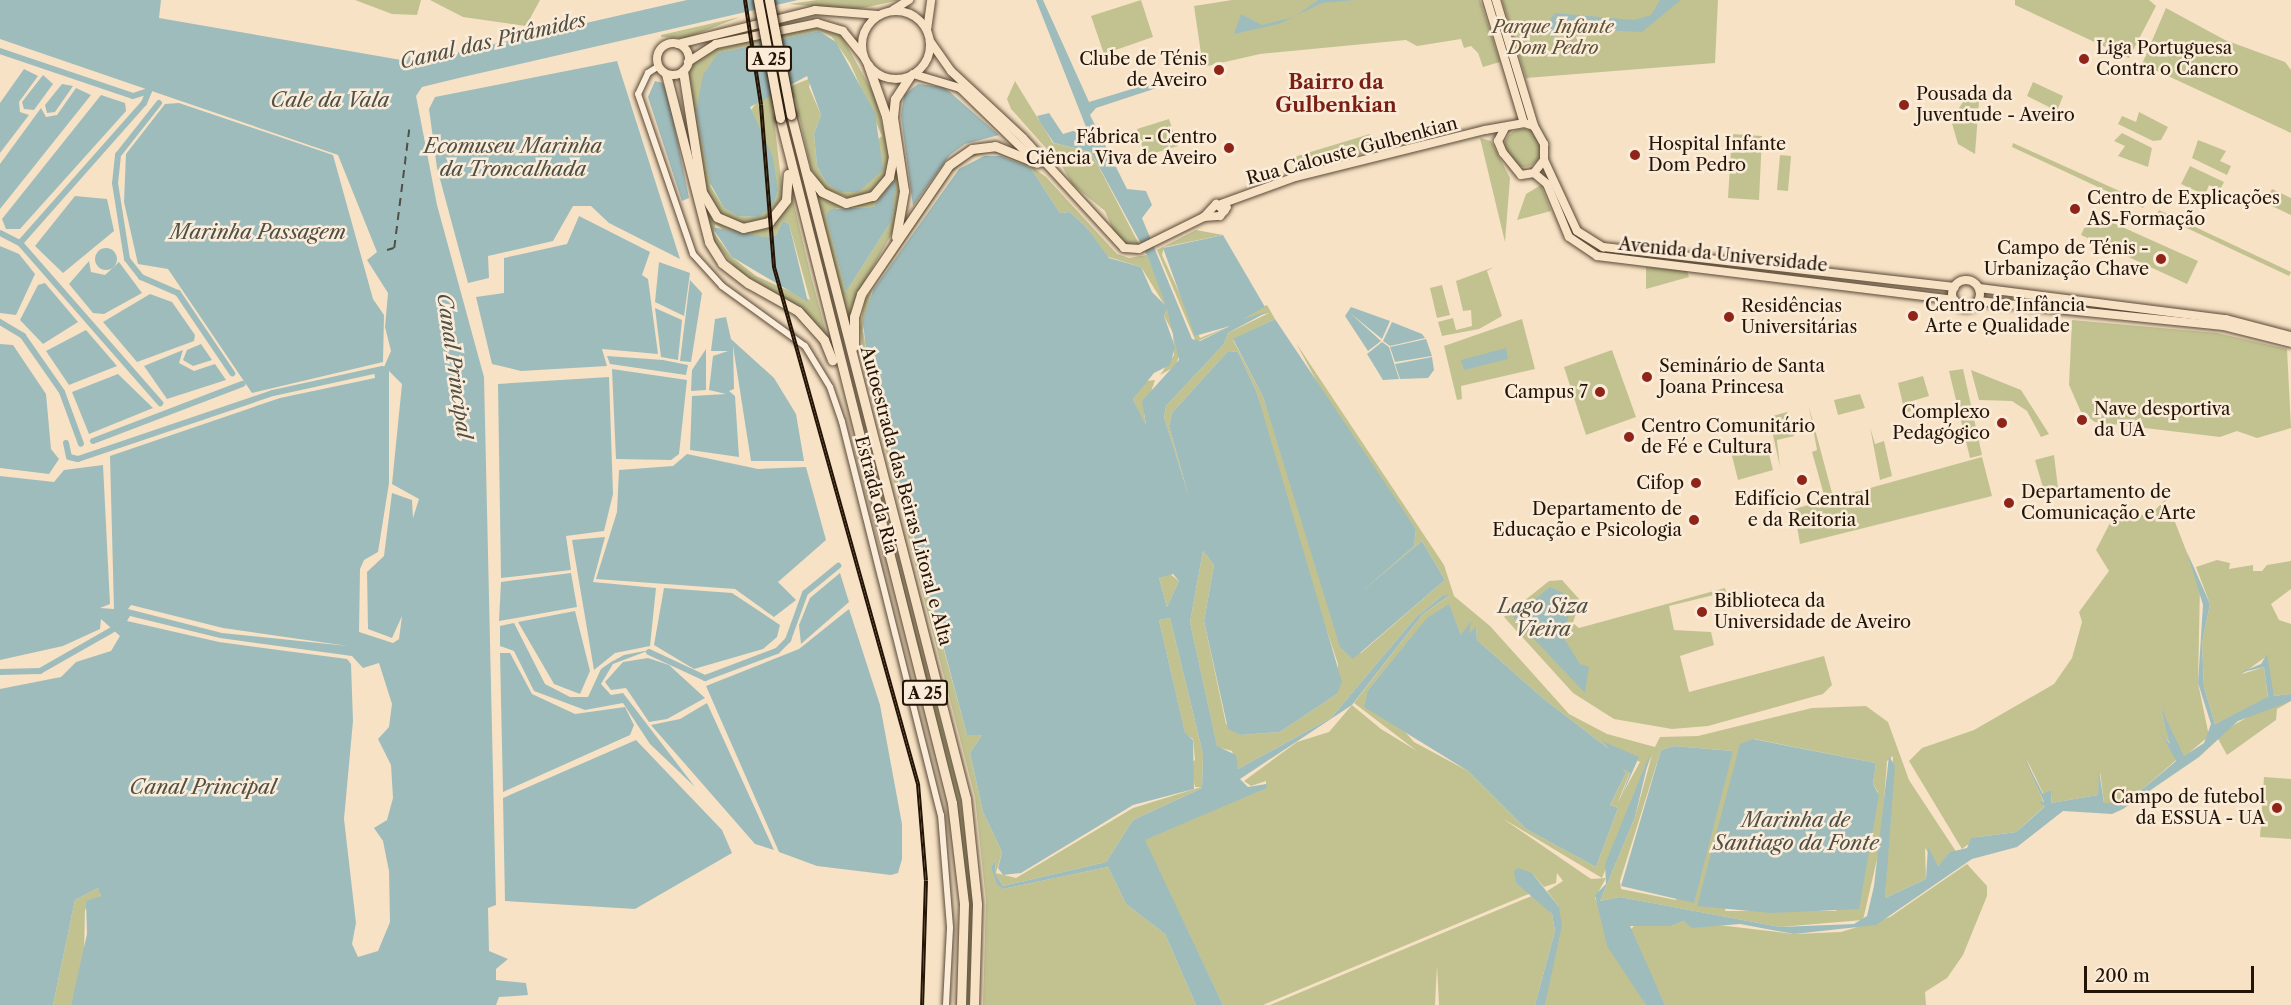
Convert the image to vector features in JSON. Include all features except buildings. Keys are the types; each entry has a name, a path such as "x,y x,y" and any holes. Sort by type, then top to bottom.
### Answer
{"highway":[{"name":"Autoestrada das Beiras Litoral e Alta","path":"758,0 789,159 843,387 952,803 964,904 961,1005"},
{"name":"Autoestrada das Beiras Litoral e Alta","path":"769,0 791,115 966,799 977,904 974,1005"},
{"path":"805,171 822,192 846,203 873,196 889,177 893,157 886,116 866,60"},
{"path":"685,67 702,192 717,217 743,228 770,222 786,200 789,159"},
{"path":"666,74 709,242 722,263 748,283 798,311 824,340 843,387"},
{"path":"893,245 904,191 894,108 912,75"},
{"path":"860,390 854,317 893,245 941,175 965,152 1006,147 1037,163"}],"main road":[{"path":"909,0 878,15 815,10 662,48 658,66 666,74 685,67 716,44 817,23 843,31 866,60 887,78 912,75 960,88 1037,163 1053,175"},
{"path":"931,0 927,30 930,40 951,71 1006,120 1053,175"},
{"path":"1487,0 1524,123"},
{"path":"1481,133 1498,141 1514,170 1534,173 1544,160 1544,144 1534,126 1496,0"},
{"path":"892,10 913,15 927,30"},
{"path":"866,60 864,33 878,15"},
{"path":"912,75 926,62 930,40"},
{"path":"678,44 685,67"},
{"path":"1498,141 1505,128 1524,123 1534,126"},
{"name":"Rua Calouste Gulbenkian","path":"1053,175 1119,244 1139,249 1232,201 1295,177 1505,128"},
{"name":"Avenida da Universidade","path":"1544,160 1577,231 1603,247 1955,287"},
{"name":"Avenida da Universidade","path":"1534,173 1547,184 1569,237 1597,256 1954,300"},
{"path":"2291,336 2226,319 1978,288 1966,280 1955,287 1954,300 1967,308 1978,301 2224,326 2291,343"},
{"path":"1978,288 1978,301"}],"street":[{"name":"Estrada da Ria","path":"658,66 648,73 638,94 693,254 722,286 805,346 830,387 842,422 941,815 950,928 946,1005"}],"green space":[{"path":"355,0 421,0 417,15 392,14"},
{"path":"430,0 540,0 526,26 463,17"},
{"path":"817,0 900,0 854,10 789,4"},
{"path":"1141,0 1153,37 1104,54 1091,16"},
{"path":"1232,0 1480,0 1500,62 1483,67 1478,53 1471,46 1464,48 1461,39 1417,46 1406,40 1260,54 1203,67 1194,6"},
{"name":"Parque Infante Dom Pedro","path":"1502,0 1718,0 1715,63 1526,78"},
{"path":"2015,0 2149,0 2156,6 2129,58 2015,5"},
{"path":"2166,8 2225,40 2285,62 2291,70 2291,133 2142,64"},
{"path":"740,17 686,38 661,37 661,35"},
{"path":"812,27 841,35 876,98 889,156 885,176 870,194 849,198 823,188 811,169 795,98 772,103 783,196 765,220 738,224 719,214 706,194 687,75 695,62 715,49","holes":["819,31 832,37 850,63 882,136 826,182 817,166 814,134 821,115 809,87 811,78 759,99 749,113 778,191 773,206 759,217 737,216 724,208 711,187 696,112 718,53"]},
{"path":"1015,81 1053,143 1091,152 1139,244 1126,244 1114,232 1105,211 1072,184 1062,166 1011,109 1007,99"},
{"path":"2033,82 2063,96 2057,111 2027,96"},
{"path":"1979,98 1975,154 1958,144 1951,120 1963,102"},
{"path":"2139,112 2168,127 2161,140 2153,141 2118,124 2122,116 2136,122"},
{"path":"1169,119 1178,146 1145,156 1137,129"},
{"path":"1523,129 1537,134 1542,148 1537,162 1523,167 1509,162 1504,148 1509,134"},
{"path":"1396,133 1398,145 1297,169 1294,157 1370,134 1371,139"},
{"path":"2122,133 2152,148 2148,167 2118,156 2125,146 2114,141"},
{"path":"1732,134 1762,136 1759,200 1728,198"},
{"path":"1480,138 1491,141 1510,178 1505,242"},
{"path":"2198,140 2226,151 2220,161 2231,166 2227,175 2192,158"},
{"path":"2013,143 2146,203 2143,208 2012,147"},
{"path":"990,151 969,158 951,173 872,290 863,330 871,381 967,735 982,735 970,753 983,812 1002,852 996,873 1016,878 1133,808 1201,787 1195,787 1190,763 1195,760 1193,739 1185,734 1159,620 1170,618 1203,754 1202,788 1133,820 1106,862 1003,886 995,873 996,859 991,867 1003,889 1108,867 1126,904 1165,934 1196,1005 983,1005 986,901 975,797 866,373 860,328 865,300 951,169 976,152"},
{"path":"993,151 1004,151 1024,161 1046,177 1117,254 1129,258 1147,255 1177,332 1180,351 1176,366 1160,375 1174,355 1173,333 1164,316 1167,309 1141,267 1105,256 1087,228 1070,212 1060,213 1030,167"},
{"path":"1780,155 1791,156 1788,191 1777,190"},
{"path":"896,162 901,185 894,230 862,286 850,330 814,189 851,205 863,204","holes":["895,181 892,220 846,292 826,216 837,208 873,207"]},
{"path":"2190,166 2224,182 2220,190 2209,185 2205,195 2181,184"},
{"path":"1541,185 1551,211 1517,220 1526,194"},
{"path":"2272,189 2291,198 2291,215 2265,203"},
{"path":"791,192 828,340 796,306 737,270 710,236 704,205 724,226 756,230 777,218","holes":["783,221 789,224 810,300 756,276 732,257 714,233 715,224 730,234 766,237 776,235"]},
{"path":"2159,210 2291,272 2289,276 2157,214"},
{"path":"2091,213 2198,261 2187,284 2081,235"},
{"path":"1196,230 1223,235 1164,247 1162,255 1200,338 1230,326 1196,342 1157,250"},
{"path":"1494,267 1487,271 1502,316 1479,329 1442,336 1438,322 1453,318 1456,330 1472,326 1471,310 1463,311 1456,281"},
{"path":"1646,267 1687,271 1689,277 1646,289"},
{"path":"1442,285 1450,315 1437,318 1430,288"},
{"path":"1267,305 1275,319 1233,340 1263,397 1343,650 1361,653 1445,580 1422,541 1336,613 1414,546 1416,529 1330,406 1296,343 1444,565 1454,596 1490,626 1569,714 1607,734 1655,747 1660,737 1698,736 1812,708 1866,706 1888,722 1909,780 1957,853 1950,853 1938,866 1925,848 1926,879 1885,898 1893,756 1887,761 1881,842 1863,920 1780,927 1620,897 1600,901 1635,817 1652,755 1602,878 1502,818 1591,879 1606,878 1595,898 1646,1005 1545,1005 1559,907 1547,891 1563,881 1557,873 1556,883 1544,887 1532,873 1516,883 1531,893 1263,1005 1223,1005 1144,840 1266,788 1266,781 1251,786 1244,781 1297,742 1329,732 1352,705 1381,729 1417,751 1354,703 1423,614 1449,596 1442,596 1416,617 1331,718 1238,769 1232,751 1217,747 1190,622 1203,551 1214,565 1204,621 1226,724 1241,735 1280,732 1337,694 1338,664 1291,524 1257,393 1238,352 1228,351 1172,413 1169,426 1188,495 1164,417 1166,406 1224,344 1228,333 1269,313 1242,319","holes":["1449,605 1461,635 1471,635 1476,626 1477,640 1544,699 1609,749 1604,743 1640,762 1618,802 1630,772 1622,769 1626,773 1610,805 1618,808 1596,867 1526,829 1468,771 1414,742 1368,690 1427,619","1754,739 1876,763 1873,784 1878,792 1836,911 1725,911","1674,746 1733,751 1676,900 1621,889 1620,881 1661,750"]},
{"path":"1522,319 1535,369 1461,386 1462,399 1457,400 1444,346"},
{"path":"2072,320 2217,333 2287,349 2291,428 2257,438 2237,431 2220,437 2095,422 2081,412 2069,385"},
{"name":"Campus 7","path":"1612,350 1636,417 1586,435 1564,367"},
{"path":"1963,369 1982,455 1970,458 1949,371"},
{"path":"1971,370 2021,390 2049,434 2041,437 2027,411 2012,401 1979,400"},
{"path":"1923,376 1929,396 1909,402 1911,411 1905,413 1898,383"},
{"path":"1155,380 1144,413 1146,426 1133,399 1146,381"},
{"path":"1860,394 1865,408 1838,415 1834,400"},
{"path":"1809,407 1832,493 1824,495 1812,452 1817,450"},
{"path":"1787,412 1794,436 1777,440 1780,467 1769,417"},
{"path":"1870,427 1875,444 1884,441 1892,476 1880,480"},
{"path":"1766,442 1773,470 1738,480 1731,452"},
{"path":"2054,455 2058,488 2044,491 2035,460"},
{"path":"1982,457 1992,496 1800,544 1794,509"},
{"path":"877,488 960,794 973,898 969,1005 964,1005 967,921 960,832"},
{"path":"2166,499 2200,586 2198,683 2209,736 2184,757 2160,707 2171,744 2163,736 2176,760 2144,788 2112,803 2104,803 2100,772 2098,795 2051,803 2052,790 2044,795 2026,758 2045,806 2016,832 1978,837 1962,849 1909,761 1922,748 1974,730 2054,684 2072,658 2082,622 2079,612 2109,571 2096,550 2110,523 2153,512"},
{"path":"2217,560 2230,563 2229,569 2253,565 2253,571 2262,571 2267,565 2291,561 2291,589 2271,604 2279,620 2291,624 2291,694 2274,696 2264,663 2267,656 2242,674 2264,667 2268,698 2215,724 2204,687 2202,643 2210,604 2196,567"},
{"path":"1170,574 1179,581 1167,607 1159,578"},
{"path":"1562,580 1580,600 1573,623 1579,628 1725,588 1726,592 1669,606 1674,630 1711,632 1714,645 1680,656 1689,692 1824,656 1832,685 1823,694 1708,726 1672,729 1614,719 1573,693 1504,617 1549,581"},
{"path":"2291,701 2277,709 2276,720 2227,755 2217,737 2265,707"},
{"name":"Campo de futebol da ESSUA - UA","path":"2264,777 2291,779 2291,839 2260,837"},
{"path":"1967,864 1987,886 1987,896 1963,955 1947,978 1925,992 1926,1005 1665,1005 1630,930 1636,924 1671,926 1684,921 1794,934 1841,932 1890,917"},
{"path":"98,888 101,895 85,910 84,955 71,1005 53,1005 75,900"},
{"path":"1534,895 1552,914 1555,931 1535,1005 1439,1005 1437,966 1435,1005 1270,1005"}],"water":[{"name":"Canal Principal","path":"0,0 161,0 159,18 407,61 409,56 424,60 687,0 798,0 422,87 416,96 437,205 484,377 496,905 488,908 489,951 508,959 496,969 496,980 526,983 528,995 499,997 496,1005 71,1005 87,934 86,901 101,896 98,888 75,900 53,1005 0,1005 0,689 61,677 76,662 111,651 120,636 101,619 100,629 63,646 0,660 0,476 54,482 64,470 103,465 110,604 100,608 114,609 110,456 280,398 375,378 374,370 384,367 391,351 385,327 388,293 367,260 377,252 338,155 0,39","holes":["389,371 402,384 392,484 419,499 413,518 412,500 392,493 384,556 367,572 368,629 392,638 402,616 399,639 393,643 359,632 360,569 364,560 378,552 389,483","131,605 223,628 348,646 222,633 128,609","130,616 220,638 352,656 363,668 379,663 392,704 389,727 378,739 391,765 393,798 387,820 374,828 383,841 389,871 390,922 378,951 358,957 352,944 356,923 344,819 353,721 351,664 347,659 219,642 127,621"]},
{"path":"1036,0 1043,0 1089,102 1185,73 1187,78 1096,108 1090,115 1127,189 1146,191 1152,205 1142,218 1192,339 1200,341 1230,326 1195,336 1163,248 1223,235 1265,307 1243,319 1269,311 1228,333 1224,344 1166,406 1164,417 1188,494 1169,426 1172,413 1228,351 1238,352 1257,393 1342,682 1337,694 1280,732 1241,735 1228,729 1204,621 1214,565 1203,551 1190,622 1217,746 1236,755 1238,769 1331,718 1416,617 1442,596 1450,595 1423,614 1352,705 1240,779 1248,787 1266,784 1267,788 1145,840 1223,1005 1196,1005 1165,934 1126,904 1108,867 1003,889 997,884 991,867 996,859 995,873 1003,886 1106,862 1133,820 1202,788 1203,754 1170,618 1159,620 1185,733 1193,740 1194,789 1133,805 1021,873 1003,875 998,868 1002,852 983,812 970,753 982,735 967,735 867,360 863,321 873,290 959,169 984,156 1001,156 1030,167 1060,213 1070,212 1087,228 1109,258 1141,267 1152,292 1166,306 1147,255 1091,152 1054,143 1037,116 1049,113 1063,134 1086,127","holes":["1167,309 1179,360 1142,401 1146,425 1133,399 1154,373 1170,365 1175,347 1164,316","1173,574 1179,581 1167,607 1159,578"]},
{"path":"1318,0 1355,0 1322,3 1295,16"},
{"path":"1660,0 1681,0 1642,32 1598,30 1551,37 1549,21 1555,13 1634,20 1651,15"},
{"path":"1241,14 1262,25 1293,17 1279,24 1234,34"},
{"path":"819,31 836,42 875,113 883,170 858,192 840,192 826,182 817,166 814,134 821,115 807,76 750,107 773,157 778,191 773,206 759,217 737,216 724,208 710,183 696,112 703,75 718,53"},
{"name":"Ecomuseu Marinha da Troncalhada","path":"617,61 680,259 609,223 591,206 573,206 553,241 488,256 489,278 468,283 437,168 429,109 435,97"},
{"path":"24,69 38,76 19,102 20,112 29,115 0,153 0,103"},
{"path":"43,75 53,84 34,110 24,109 22,102"},
{"path":"655,81 663,83 669,99 689,198 682,201 648,97"},
{"path":"62,84 73,86 55,112 47,113 45,105"},
{"path":"918,84 944,87 999,135 965,144 950,155 913,206 901,116 904,95"},
{"path":"76,88 91,95 0,209 0,164 41,108 46,117 57,115"},
{"path":"101,95 125,103 126,111 20,229 6,229 2,219"},
{"name":"Marinha Passagem","path":"179,103 333,155 373,299 384,315 383,362 252,393 168,269 138,264 124,202 126,154 165,104"},
{"path":"896,179 892,220 846,292 826,216 830,209 873,207"},
{"path":"75,196 107,199 114,231 63,273 35,246"},
{"path":"579,216 650,252 642,275 648,279 658,354 602,349 607,366 521,371 492,364 476,297 504,293 504,258 567,244"},
{"path":"783,221 789,224 808,302 732,257 712,227 766,237 776,235"},
{"path":"0,246 19,254 35,274 16,315 0,313"},
{"path":"106,248 114,251 117,259 114,267 106,270 98,267 95,259 98,251"},
{"path":"89,261 91,272 105,275 119,262 142,293 104,314 93,313 69,284"},
{"path":"659,262 690,273 684,316 655,302"},
{"path":"690,280 702,293 691,362 680,361"},
{"path":"45,283 78,322 43,344 20,320 38,285"},
{"path":"150,294 172,302 195,335 194,341 137,362 103,322"},
{"path":"1351,307 1390,321 1382,339 1350,313 1381,341 1368,351 1345,316"},
{"path":"655,308 682,320 678,360 661,357"},
{"path":"726,317 731,339 774,378 796,414 804,461 751,461 733,346 734,389 729,391 735,396 739,457 690,450 692,396 726,394 709,390 713,356 728,351 711,351 715,319"},
{"path":"1275,319 1416,529 1414,546 1361,592 1422,541 1445,580 1353,659 1340,647 1263,397 1233,339"},
{"path":"1392,322 1422,334 1425,338 1390,346 1383,341"},
{"path":"86,330 117,366 69,385 46,351"},
{"path":"1426,339 1432,356 1395,362 1390,347"},
{"path":"1382,342 1389,347 1399,379 1383,380 1367,354"},
{"path":"0,344 13,345 46,394 51,449 59,459 49,474 0,468"},
{"path":"201,344 212,360 193,366 183,360 187,350"},
{"path":"1506,348 1508,359 1464,370 1461,360"},
{"path":"706,349 706,390 691,391 692,370"},
{"path":"183,350 179,363 194,371 215,364 226,380 167,399 144,366"},
{"path":"607,356 663,360 688,365 686,375 610,364"},
{"path":"1432,357 1434,370 1428,378 1400,379 1395,364"},
{"path":"612,369 687,380 679,454 671,460 616,459"},
{"path":"118,374 153,408 89,434 72,392"},
{"path":"609,377 613,494 604,531 566,536 571,570 501,578 498,384"},
{"path":"687,454 758,469 806,467 826,540 778,582 796,600 774,617 735,589 596,579 617,512 619,470 673,466"},
{"path":"605,537 593,582 656,588 650,646 615,653 594,670 572,540"},
{"path":"2187,552 2210,604 2202,643 2204,687 2215,724 2268,697 2264,667 2239,673 2261,664 2267,654 2274,696 2291,694 2291,701 2238,721 2199,757 2123,809 2112,814 2063,811 2017,847 1972,859 1876,925 1794,934 1740,924 1692,928 1684,921 1671,926 1630,926 1665,1005 1646,1005 1607,946 1595,895 1606,884 1605,864 1650,754 1635,817 1600,901 1620,897 1780,927 1854,924 1867,916 1874,886 1889,756 1895,766 1885,898 1926,879 1928,847 1938,866 1950,852 1967,848 1971,838 2016,832 2045,806 2039,802 2044,802 2022,753 2043,794 2052,790 2051,803 2098,795 2099,771 2104,803 2112,803 2144,788 2176,761 2161,733 2170,744 2160,706 2184,756 2204,743 2211,724 2198,683 2203,605"},
{"path":"571,573 577,607 499,621 501,582"},
{"path":"840,573 849,602 801,644 799,625 810,598"},
{"name":"Lago Siza Vieira","path":"1550,587 1568,595 1572,604 1563,637 1580,664 1589,667 1585,693 1513,617"},
{"path":"664,588 732,593 780,625 777,637 763,649 694,669 654,645"},
{"path":"1449,604 1461,635 1471,621 1469,634 1476,626 1477,640 1544,699 1609,749 1602,741 1639,757 1619,802 1630,773 1623,769 1626,773 1610,805 1618,808 1596,867 1526,829 1468,771 1364,707 1368,690 1427,618"},
{"path":"849,609 880,705 902,824 902,859 898,873 891,875 817,866 779,852 706,686 799,649"},
{"path":"575,611 590,671 580,694 554,684 518,622"},
{"path":"514,623 545,684 570,697 588,697 601,669 611,662 624,655 650,650 613,664 601,684 611,695 623,693 695,787 650,744 623,703 585,710 534,691 514,651 500,646 500,626"},
{"path":"500,653 510,653 532,694 575,714 625,707 634,725 630,735 503,792"},
{"path":"648,658 669,665 705,698 667,719 649,722 626,688 611,690 605,682 623,662"},
{"path":"707,703 774,850 755,844 651,725 680,719"},
{"name":"Marinha de Santiago da Fonte","path":"1753,739 1876,763 1873,784 1879,795 1859,909 1771,913 1697,906 1740,744"},
{"path":"636,740 722,830 732,853 635,909 505,901 503,798"},
{"path":"1674,746 1733,751 1694,903 1621,886 1661,750"},
{"path":"1518,868 1532,873 1559,907 1562,925 1545,1005 1535,1005 1555,931 1552,914 1516,883 1514,871"}],"waterway":[{"path":"0,51 133,96 148,91"},
{"path":"0,233 20,243 144,103 152,84"},
{"path":"159,103 118,155 115,183 127,259 141,277 178,293 232,373"},
{"path":"20,243 160,403"},
{"path":"0,322 23,336 62,392 81,444"},
{"path":"66,443 69,457 78,459 273,393 382,369"},
{"path":"93,441 242,384"},
{"path":"1816,520 1829,517"},
{"path":"649,652 705,678 777,651 788,640 805,593 838,566"},
{"path":"0,672 40,671 112,630"}],"ferry route":[{"path":"387,250 394,248 409,130"}],"railway":[{"path":"745,0 761,105 774,267 918,784 926,881 922,1005"}],"place":[{"name":"Liga Portuguesa Contra o Cancro","path":"2084,59"},
{"name":"Clube de Ténis de Aveiro","path":"1219,70"},
{"name":"Pousada da Juventude - Aveiro","path":"1904,105"},
{"name":"Fábrica - Centro Ciência Viva de Aveiro","path":"1229,148"},
{"name":"Hospital Infante Dom Pedro","path":"1635,155"},
{"name":"Centro de Explicações AS-Formação","path":"2075,209"},
{"name":"Campo de Ténis - Urbanização Chave","path":"2161,259"},
{"name":"Centro de Infância Arte e Qualidade","path":"1913,316"},
{"name":"Residências Universitárias","path":"1729,317"},
{"name":"Seminário de Santa Joana Princesa","path":"1647,377"},
{"name":"Campus 7","path":"1600,392"},
{"name":"Nave desportiva da UA","path":"2082,420"},
{"name":"Complexo Pedagógico","path":"2002,423"},
{"name":"Centro Comunitário de Fé e Cultura","path":"1629,437"},
{"name":"Edifício Central e da Reitoria","path":"1802,480"},
{"name":"Cifop","path":"1696,483"},
{"name":"Departamento de Comunicação e Arte","path":"2009,503"},
{"name":"Departamento de Educação e Psicologia","path":"1694,520"},
{"name":"Biblioteca da Universidade de Aveiro","path":"1702,612"},
{"name":"Campo de futebol da ESSUA - UA","path":"2277,808"}],"district":[{"name":"Bairro da Gulbenkian","path":"1336,94"}],"water label":[{"name":"Canal das Pirâmides","path":"493,41"},
{"name":"Cale da Vala","path":"330,100"}]}
